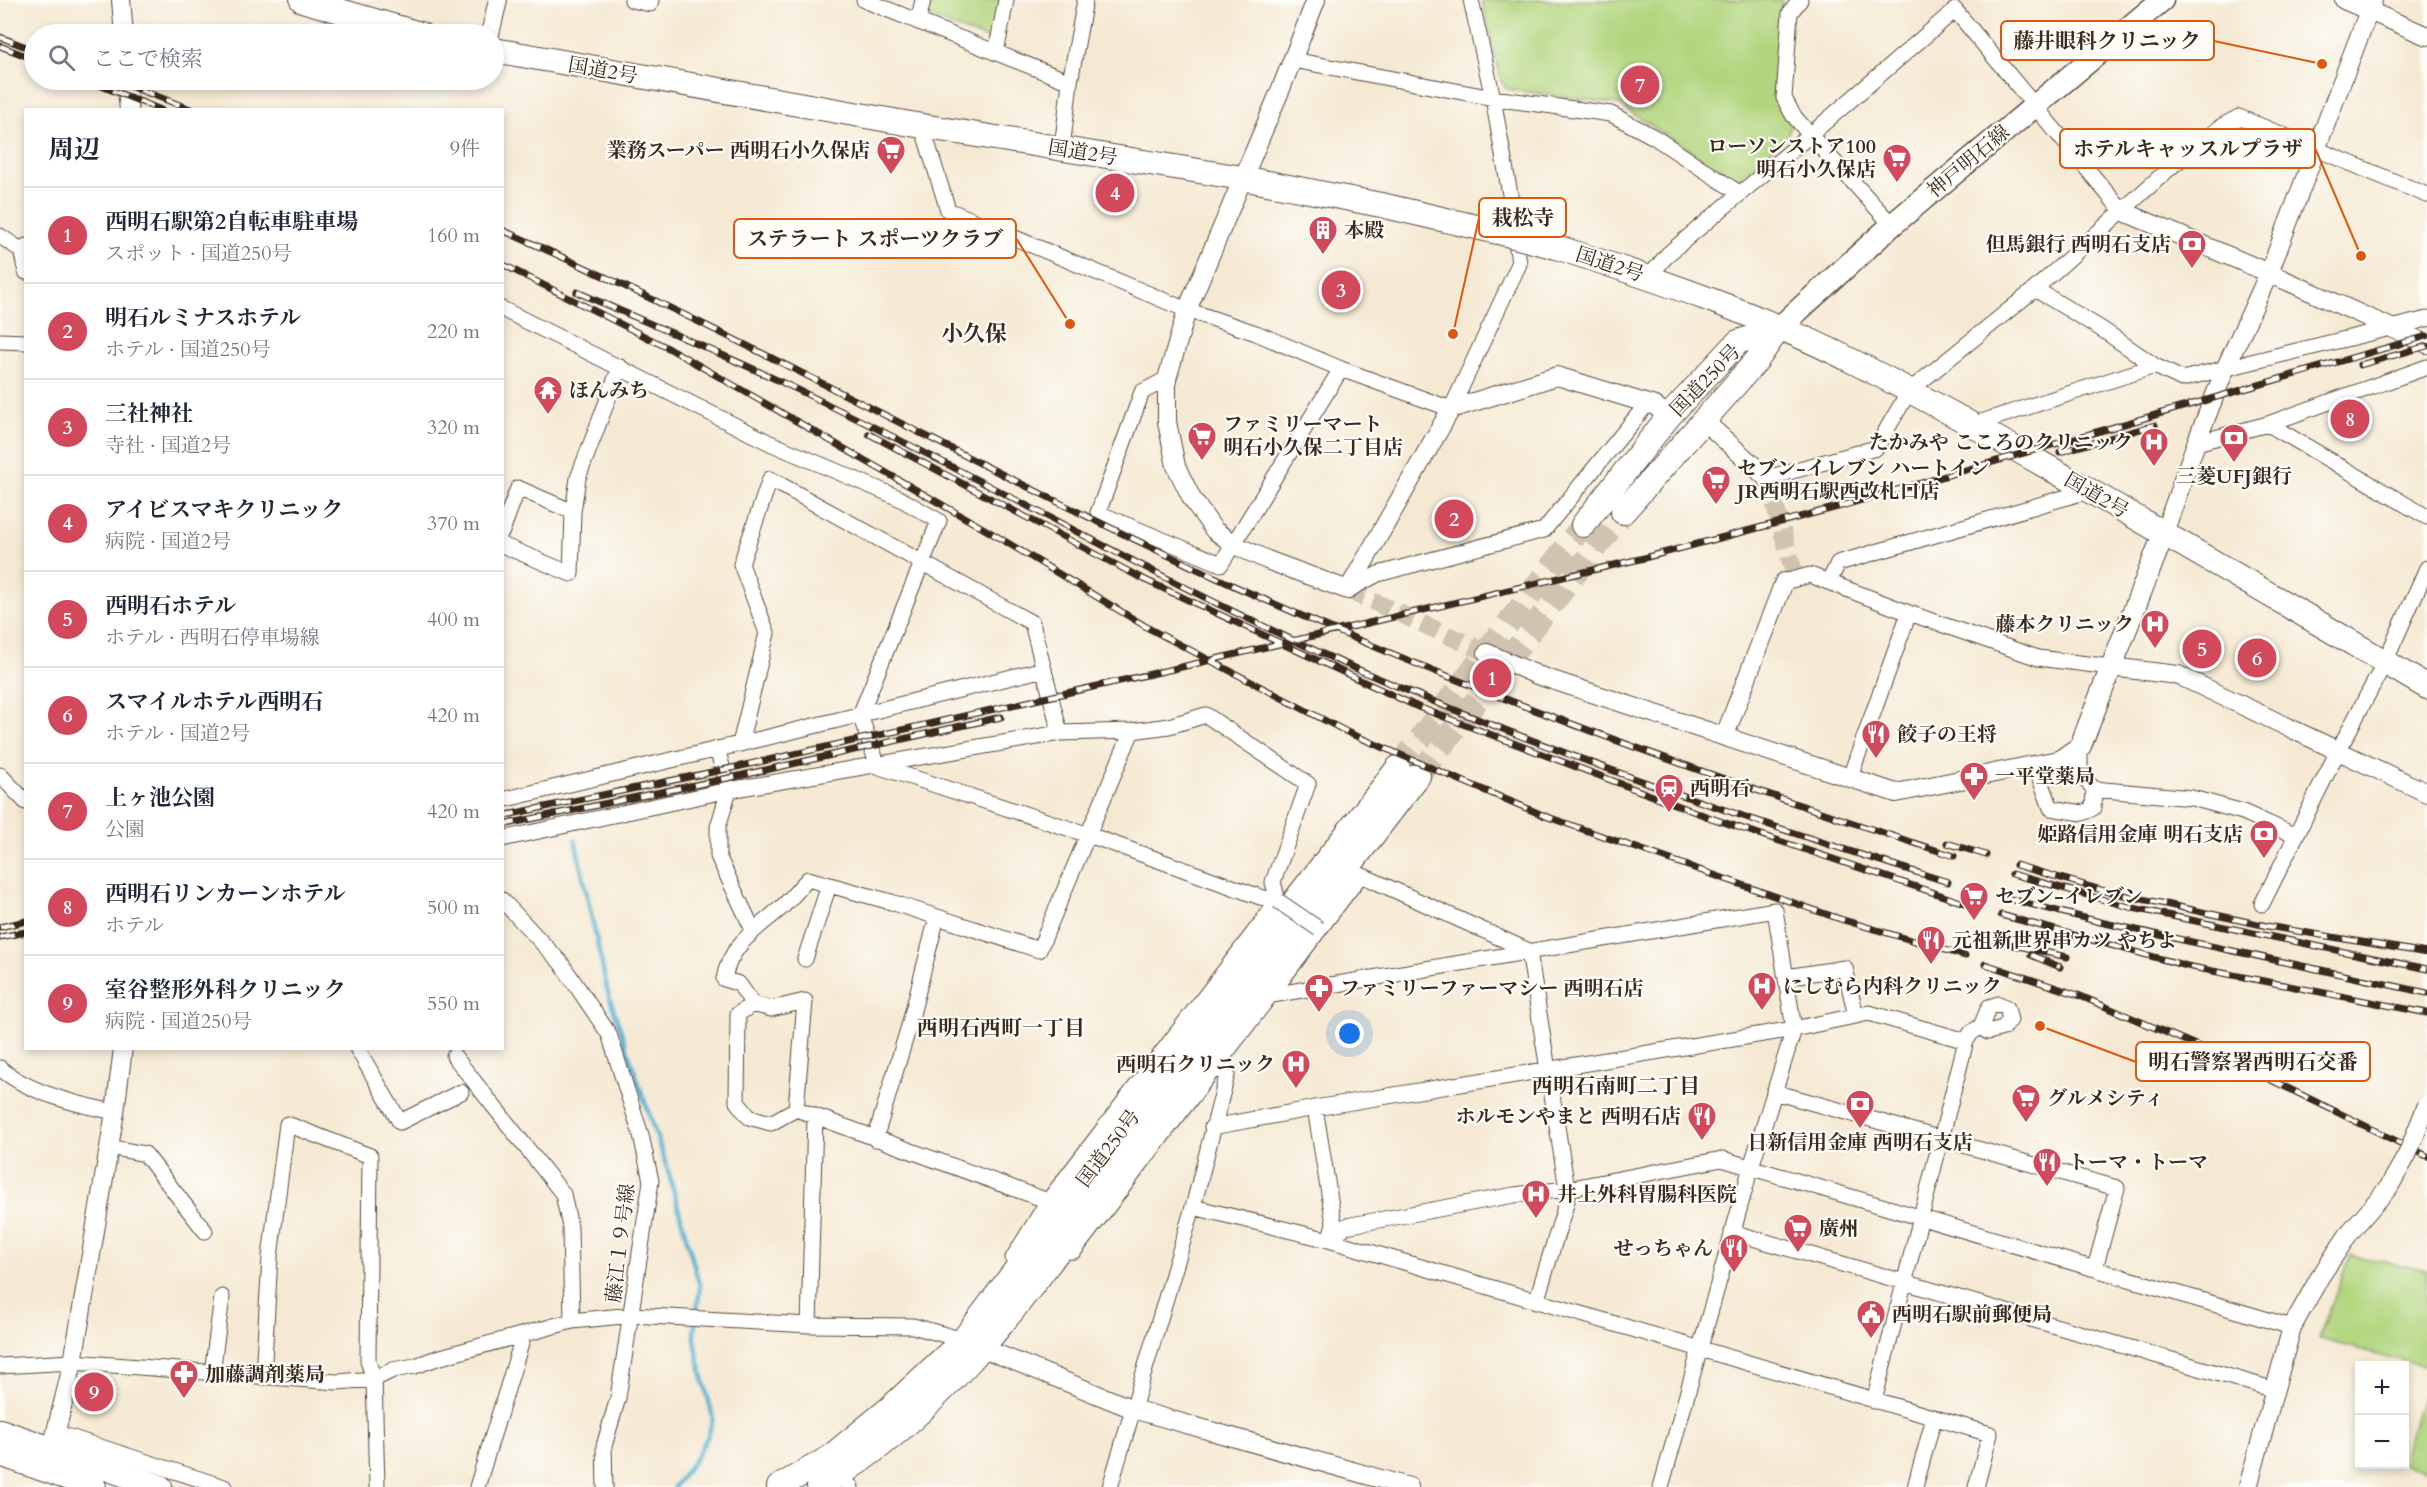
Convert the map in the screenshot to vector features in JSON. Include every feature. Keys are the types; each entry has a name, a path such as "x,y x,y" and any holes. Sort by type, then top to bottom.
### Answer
{"highway":[{"path":"302,0 385,24"},
{"name":"国道2号","path":"504,52 922,126 1242,178 1381,205 1556,247 1649,277 1779,328 1853,361 2164,533 2427,687"},
{"name":"国道250号","path":"1582,525 1669,416 1738,342 1779,328"},
{"name":"国道250号","path":"1623,512 1662,465 1757,360 1779,328"},
{"name":"国道250号","path":"819,1487 839,1477 890,1408 973,1344 1056,1252 1264,976 1408,772 1255,952 993,1302 973,1344"},
{"path":"0,1431 94,1487"},
{"path":"0,1454 49,1460 160,1487"},
{"name":"国道250号","path":"779,1487 839,1477"}],"main road":[{"name":"神戸明石線","path":"1779,328 1892,225 2162,0"},
{"path":"2063,759 2080,747 2164,533"}],"street":[{"path":"121,0 123,24"},
{"path":"492,24 498,0"},
{"path":"632,0 650,4 651,0"},
{"path":"864,0 1070,82"},
{"path":"918,21 923,0"},
{"path":"996,53 1006,0"},
{"path":"1062,148 1070,82 1085,0"},
{"path":"1316,0 1293,60 1187,310 1167,379 1167,422 1176,466 1192,499 1214,530 1235,544 1267,560 1348,590 1378,574 1544,530 1647,404"},
{"path":"1348,590 1451,409 1519,264 1511,200 1493,98 1471,0"},
{"path":"1800,0 1790,13 1784,98 1793,115 1810,135 1892,225"},
{"path":"2344,0 2371,6 2427,36"},
{"path":"1649,277 1668,254 1960,5 2034,106 2122,211 2269,273 2427,344"},
{"path":"2164,533 2196,443 2226,367 2269,273 2371,6"},
{"path":"1293,60 1493,98 1611,114 1654,137 1739,193"},
{"path":"127,90 129,108"},
{"path":"1704,421 1767,478 1876,448 1909,391 2035,289 2222,126 2238,117 2427,195"},
{"path":"922,126 948,210 1187,310 1256,333 1341,369 1451,409 1557,376 1655,406 1669,416"},
{"path":"0,236 23,248"},
{"path":"2035,289 2103,330 2155,366 2182,379 2394,329 2427,319"},
{"path":"504,310 770,443 899,498 939,521 860,715 878,766"},
{"path":"0,341 24,342"},
{"path":"1972,425 2155,366"},
{"path":"504,545 571,574 573,512 578,478 620,367"},
{"path":"2196,443 2268,424 2427,367"},
{"path":"1167,379 1142,392 1098,513 1221,564 1341,369"},
{"path":"2268,424 2427,517"},
{"path":"740,744 767,633 741,564 770,478 921,564 1032,623 1060,733"},
{"path":"504,526 518,488 573,512"},
{"path":"1829,582 1838,563 2088,490"},
{"path":"2262,904 2385,662 2427,568"},
{"path":"1725,735 1784,582 1810,575 1909,613 2038,658 2178,675 2427,793"},
{"path":"1850,777 1909,613"},
{"path":"1487,653 1537,675 1896,793 2063,759"},
{"path":"504,800 1044,669"},
{"path":"504,839 729,790 1060,733 1131,731 1168,726 1206,715 1308,784 1273,882 1278,901"},
{"path":"796,1109 805,1001 771,1009 753,1004 739,984 724,979 727,962 753,930 783,907 808,879 1039,950 1131,731"},
{"path":"2080,747 2080,774 2094,789 2192,798 2243,812 2296,836"},
{"path":"717,749 729,790 718,826 718,856 753,930"},
{"path":"2035,765 2051,808 2083,813 2093,808 2094,789"},
{"path":"878,766 1089,835 1260,897 1278,901 1319,929"},
{"path":"0,775 24,800"},
{"path":"1056,1252 1074,1251 1272,995 1361,875 1529,951"},
{"path":"805,959 829,885"},
{"path":"993,1302 1018,1248 1048,1201 1278,901"},
{"name":"藤江１９号線","path":"504,902 561,963 609,1034 629,1094 651,1181 618,1398 604,1446 605,1487"},
{"path":"1272,995 1775,910 1794,1029 1698,1349 1661,1487"},
{"path":"875,1139 909,1026 937,917"},
{"path":"1529,951 1567,1189 1567,1201 1536,1302"},
{"path":"1786,977 1845,968 1856,1016"},
{"path":"753,1004 738,1014 737,1102 749,1117 771,1124 796,1109"},
{"path":"1212,1127 1548,1068 1794,1029 1869,1013 1965,1041"},
{"path":"1874,1401 1965,1041 1980,1027"},
{"path":"123,1050 115,1112 73,1362 49,1460 224,1487"},
{"path":"358,1050 400,1122 461,1092"},
{"path":"454,1056 563,1194 570,1227 572,1322"},
{"path":"1110,1487 1193,1207 1227,1075 1215,1067"},
{"path":"0,1068 14,1080 86,1107 115,1112"},
{"path":"1774,1092 2117,1188 2095,1268"},
{"path":"2248,1487 2292,1327 2320,1277 2350,1232 2389,1186 2407,1155 2427,1105"},
{"path":"1315,1108 1334,1224 1329,1240"},
{"path":"796,1109 1048,1201"},
{"path":"809,1325 815,1117"},
{"path":"263,1377 270,1257 287,1124 370,1156 368,1362 374,1379 377,1487"},
{"path":"109,1147 145,1154 205,1231"},
{"path":"1329,1240 1346,1226 1514,1195 1567,1189 1722,1159 2292,1327"},
{"path":"1193,1207 1329,1240 1990,1434 1976,1487"},
{"path":"1732,1232 2275,1390"},
{"path":"212,1373 222,1297"},
{"path":"0,1366 73,1362 336,1382 374,1379 393,1370 415,1366 572,1322 632,1315 809,1325 913,1326 973,1344 1133,1409 1410,1487"},
{"path":"477,1487 524,1334"},
{"path":"1915,1487 1934,1418"}],"green space":[{"path":"928,0 1002,0 996,37 990,40 924,16"},
{"path":"1482,0 1782,0 1774,97 1791,125 1787,137 1740,178 1728,175 1618,104 1507,89 1501,81"},
{"path":"2350,1255 2427,1270 2427,1367 2319,1339"},
{"path":"2427,1382 2427,1471 2409,1465 2409,1438"}],"waterway":[{"path":"575,839 608,993 667,1167 700,1287 694,1332 713,1418 708,1436 695,1459 674,1487"}],"tunnel":[{"path":"1767,478 1796,579"},
{"path":"1418,776 1623,512"},
{"path":"1398,768 1583,525"},
{"path":"1348,590 1487,653"}],"railway":[{"path":"0,37 24,46"},
{"path":"0,46 24,55"},
{"path":"112,90 156,108"},
{"path":"140,90 188,108"},
{"path":"504,231 686,316 1140,542 1320,624 1590,731 1954,856"},
{"path":"504,265 672,350 988,531 1150,629 1349,733 1545,816 1840,919 1965,956"},
{"path":"577,292 805,393 1147,568 1334,659 1485,722 1638,780 1792,833 1948,882"},
{"path":"504,816 741,766 1173,669 1644,558 1845,505 2427,336"},
{"path":"2360,365 2427,346"},
{"path":"2060,452 2155,425"},
{"path":"869,434 1141,578 1418,707 1711,818 1973,906"},
{"path":"504,825 743,775 1001,717"},
{"path":"1947,843 1986,855"},
{"path":"2016,865 2105,891 2267,926 2427,953"},
{"path":"2012,874 2133,908 2427,969"},
{"path":"2006,898 2100,922 2427,993"},
{"path":"2001,915 2187,966 2427,1013"},
{"path":"0,927 24,921"},
{"path":"0,937 24,932"},
{"path":"1992,940 2067,957"},
{"path":"2031,955 2060,967"},
{"path":"1985,964 2078,995 2226,1058 2427,1156"}],"place":[{"name":"藤井眼科クリニック","path":"2322,64"},
{"name":"上ヶ池公園","path":"1640,85"},
{"name":"業務スーパー 西明石小久保店","path":"891,176"},
{"name":"ローソンストア100 明石小久保店","path":"1897,184"},
{"name":"アイビスマキクリニック","path":"1115,193"},
{"name":"本殿","path":"1323,256"},
{"name":"ホテルキャッスルプラザ","path":"2361,256"},
{"name":"但馬銀行 西明石支店","path":"2192,270"},
{"name":"三社神社","path":"1341,290"},
{"name":"ステラート スポーツクラブ","path":"1070,324"},
{"name":"栽松寺","path":"1453,334"},
{"name":"ほんみち","path":"548,416"},
{"name":"西明石リンカーンホテル","path":"2350,419"},
{"name":"ファミリーマート 明石小久保二丁目店","path":"1202,462"},
{"name":"三菱UFJ銀行","path":"2234,464"},
{"name":"たかみや こころのクリニック","path":"2154,468"},
{"name":"セブン-イレブン ハートイン JR西明石駅西改札口店","path":"1716,506"},
{"name":"明石ルミナスホテル","path":"1454,519"},
{"name":"西明石ホテル","path":"2202,649"},
{"name":"藤本クリニック","path":"2155,650"},
{"name":"スマイルホテル西明石","path":"2257,658"},
{"name":"西明石駅第2自転車駐車場","path":"1492,678"},
{"name":"餃子の王将","path":"1876,760"},
{"name":"一平堂薬局","path":"1974,802"},
{"name":"西明石","path":"1669,814"},
{"name":"姫路信用金庫 明石支店","path":"2264,860"},
{"name":"セブン-イレブン","path":"1974,922"},
{"name":"元祖新世界串カツ やちよ","path":"1931,966"},
{"name":"にしむら内科クリニック","path":"1762,1012"},
{"name":"ファミリーファーマシー 西明石店","path":"1319,1014"},
{"name":"明石警察署西明石交番","path":"2040,1026"},
{"name":"西明石クリニック","path":"1296,1090"},
{"name":"グルメシティ","path":"2026,1124"},
{"name":"日新信用金庫 西明石支店","path":"1860,1130"},
{"name":"ホルモンやまと 西明石店","path":"1702,1142"},
{"name":"トーマ・トーマ","path":"2047,1188"},
{"name":"井上外科胃腸科医院","path":"1536,1220"},
{"name":"廣州","path":"1798,1254"},
{"name":"せっちゃん","path":"1734,1274"},
{"name":"西明石駅前郵便局","path":"1871,1340"},
{"name":"室谷整形外科クリニック","path":"94,1392"},
{"name":"加藤調剤薬局","path":"184,1400"}],"district":[{"name":"小久保","path":"974,333"},
{"name":"西明石西町一丁目","path":"1001,1028"},
{"name":"西明石南町二丁目","path":"1616,1086"}]}
